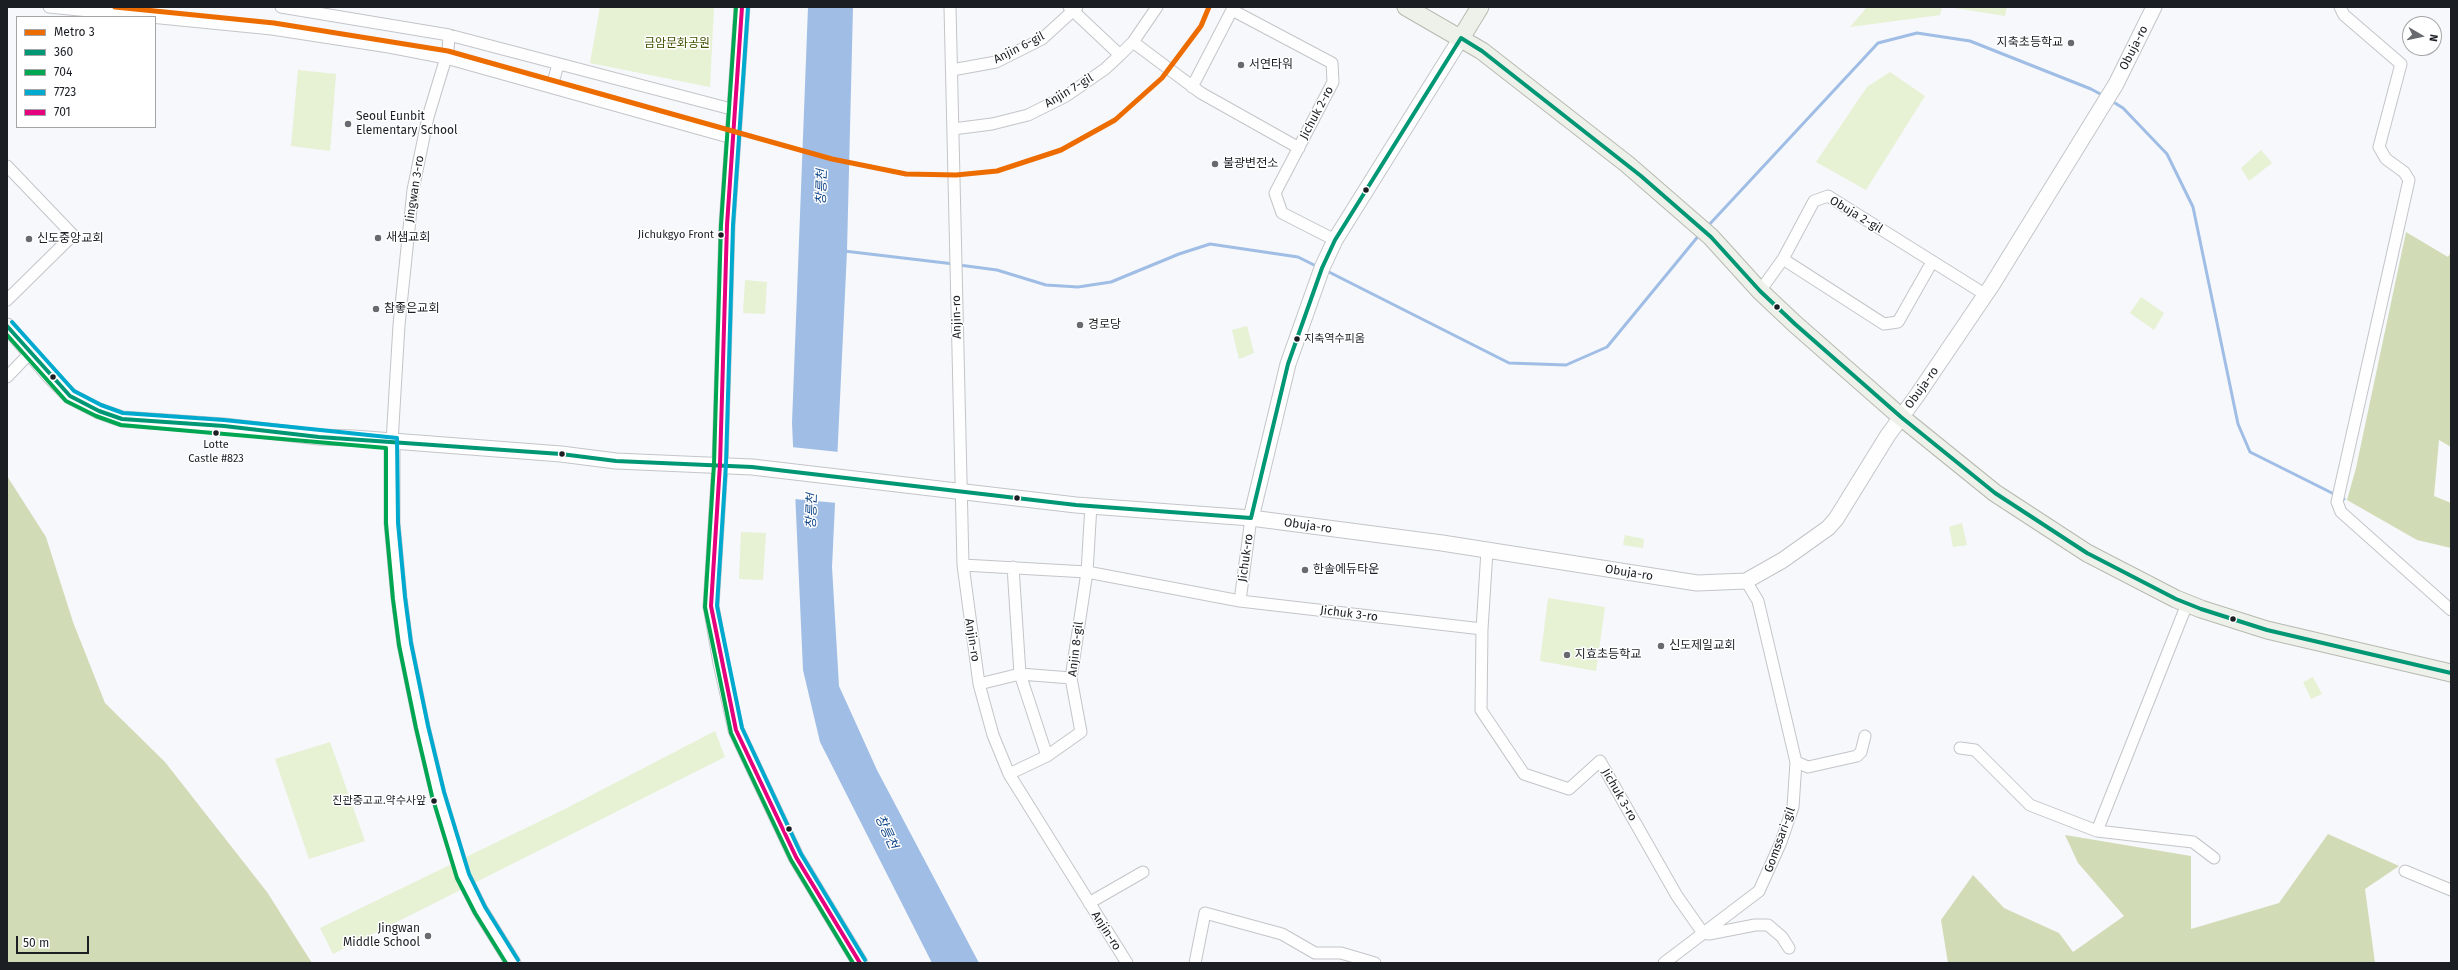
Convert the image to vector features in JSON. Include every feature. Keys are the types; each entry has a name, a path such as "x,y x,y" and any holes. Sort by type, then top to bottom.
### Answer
{"main road":[{"path":"742,7 732,138 720,464 711,606 721,663 736,730 796,857 859,963"},
{"path":"1406,7 1482,51 1627,164 1711,237 1760,291 1901,417 1995,493 2080,549 2146,585 2188,604 2268,630 2451,673"},
{"path":"1335,240 1480,7"},
{"name":"Obuja-ro","path":"720,464 1090,505 1251,518 1697,582 1746,581 1784,560 1828,528 1901,417 1986,295 2100,110 2154,7"},
{"name":"Jichuk-ro","path":"1251,518 1264,467 1271,427 1288,364 1316,283 1335,240"},
{"path":"7,326 70,396 99,412 122,419 224,426 284,434 561,454 616,461 720,464"},
{"path":"392,442 392,523 398,591 405,644 422,727 438,794 463,876 513,963"}],"street":[{"path":"49,7 140,16"},
{"path":"282,7 449,35 735,110"},
{"path":"950,7 953,129"},
{"name":"Anjin 7-gil","path":"953,129 992,124 1028,115 1066,96 1105,69 1120,55 1133,42 1157,7"},
{"path":"2340,7 2344,15 2401,64 2379,147 2386,159 2404,172 2409,180 2337,502 2341,512 2451,610"},
{"path":"1073,8 1120,55"},
{"name":"Anjin 6-gil","path":"952,70 996,62 1042,39 1073,8"},
{"path":"1192,87 1233,8"},
{"name":"Jichuk 2-ro","path":"1233,8 1332,63 1333,82 1275,193 1282,213 1335,240"},
{"path":"156,18 272,29 446,58 732,138"},
{"name":"Jingwan 3-ro","path":"392,442 399,325 413,190 428,117 446,58 449,35"},
{"path":"1133,42 1192,87 1299,148"},
{"path":"552,88 558,64"},
{"name":"Anjin-ro","path":"953,129 963,565 979,684 993,735 1009,774 1127,963"},
{"path":"7,166 74,235 7,300"},
{"name":"Obuja 2-gil","path":"1760,291 1783,259 1814,201 1828,196 1986,295"},
{"path":"1783,259 1884,324 1898,322 1932,262"},
{"path":"7,377 30,353"},
{"name":"Anjin 8-gil","path":"1009,774 1047,756 1081,732 1071,678 1087,572 1090,505"},
{"name":"Jichuk-ro","path":"1240,601 1251,518"},
{"name":"Jichuk 3-ro","path":"1487,551 1482,629 1481,710 1524,774 1569,789 1600,761 1677,896 1703,933"},
{"path":"963,565 1087,572 1240,601"},
{"path":"1013,567 1020,674 1047,756"},
{"name":"Gomssari-gil","path":"1664,963 1703,933 1722,922 1760,891 1782,842 1793,807 1796,762 1758,602 1746,581"},
{"name":"Jichuk 3-ro","path":"1240,601 1482,629"},
{"path":"2097,831 2188,604"},
{"path":"979,684 1020,674 1071,678"},
{"path":"1796,762 1808,767 1857,756 1861,752 1865,736"},
{"path":"1960,748 1975,750 2030,804 2097,831 2193,842 2214,858"},
{"path":"2405,871 2451,890"},
{"path":"1089,903 1143,872"},
{"path":"1195,963 1205,913 1282,934 1315,953 1341,953 1375,963"},
{"path":"1703,933 1709,934 1755,925 1768,926 1782,937 1789,948"}],"green space":[{"name":"금암문화공원","path":"600,7 714,7 710,87 590,63"},
{"path":"1867,7 1942,7 1940,15 1850,27"},
{"path":"1948,7 2007,7 2005,16"},
{"path":"298,70 336,74 330,151 291,146"},
{"path":"1890,72 1925,96 1866,190 1816,162 1867,87"},
{"path":"2261,150 2272,163 2249,181 2241,168"},
{"path":"2406,232 2448,257 2451,252 2451,447 2439,440 2434,496 2451,503 2451,548 2417,540 2347,500 2356,468"},
{"path":"745,280 767,282 765,314 743,313"},
{"path":"2141,297 2164,313 2154,330 2130,313"},
{"path":"1247,326 1254,353 1239,359 1232,330"},
{"path":"7,476 46,537 73,622 105,703 165,762 267,892 312,963 7,963"},
{"path":"1962,523 1967,545 1953,547 1949,527"},
{"path":"741,532 766,533 763,580 739,579"},
{"path":"1625,535 1644,539 1643,548 1623,545"},
{"path":"1548,598 1605,607 1596,671 1540,661"},
{"path":"2313,677 2322,694 2311,699 2303,682"},
{"path":"715,731 725,757 333,954 320,928 565,809"},
{"path":"330,742 365,841 309,859 275,759"},
{"path":"2328,834 2399,866 2365,889 2375,963 1948,963 1941,920 1973,875 2004,908 2059,933 2073,952 2124,916 2078,863 2065,835 2191,856 2191,929 2279,903"}],"water":[{"name":"창릉천","path":"808,7 853,7 847,251 832,567 839,686 877,770 979,963 932,963 820,742 803,670 792,423"}],"pier":[{"path":"791,447 839,452 837,503 794,499"}],"waterway":[{"path":"1707,227 1878,43 1917,33 1970,41 2091,89 2104,96"},
{"path":"2110,100 2123,108 2167,154 2193,207 2238,424 2250,452 2344,499"},
{"path":"1325,270 1509,363 1566,365 1607,347 1700,234"},
{"path":"959,265 997,270 1046,285 1078,287 1111,282 1179,254 1210,244 1298,257 1318,267"},
{"path":"844,251 954,264"}],"metro line":[{"name":"3","path":"115,7 274,23 448,51 832,159 906,174 956,175 997,171 1061,150 1115,120 1162,78 1201,26 1209,7"}],"transit line":[{"name":"704","path":"736,7 721,225 714,464 705,607 731,733 791,860 853,963"},
{"name":"701","path":"742,7 727,225 720,464 711,606 736,730 796,857 860,963"},
{"name":"7723","path":"748,7 733,225 726,464 717,606 742,728 801,854 865,960"},
{"name":"360","path":"7,326 70,396 99,411 122,419 224,426 319,437 561,454 616,461 752,467 1076,505 1251,518 1288,364 1322,268 1335,240 1461,38 1482,51 1641,176 1711,237 1760,291 1795,324 1901,417 1995,493 2087,553 2176,599 2201,609 2267,630 2451,673"},
{"name":"7723","path":"12,322 74,391 101,405 123,413 224,420 397,438 398,523 405,597 411,643 428,726 444,792 469,874 485,907 518,960"},
{"name":"704","path":"7,335 66,401 96,416 121,425 386,448 386,523 393,599 399,645 416,728 432,796 457,878 475,913 506,963"}],"place":[{"name":"지축초등학교","path":"2071,43"},
{"name":"서연타워","path":"1241,65"},
{"name":"Seoul Eunbit Elementary School","path":"348,124"},
{"name":"불광변전소","path":"1215,164"},
{"name":"Jichukgyo Front","path":"721,235"},
{"name":"새샘교회","path":"378,238"},
{"name":"신도중앙교회","path":"29,239"},
{"name":"참좋은교회","path":"376,309"},
{"name":"경로당","path":"1080,325"},
{"name":"지축역수피움","path":"1297,339"},
{"name":"Lotte Castle #823","path":"216,433"},
{"name":"한솔에듀타운","path":"1305,570"},
{"name":"신도제일교회","path":"1661,646"},
{"name":"지효초등학교","path":"1567,655"},
{"name":"진관중고교.약수사앞","path":"434,801"},
{"name":"Jingwan Middle School","path":"428,936"}]}
